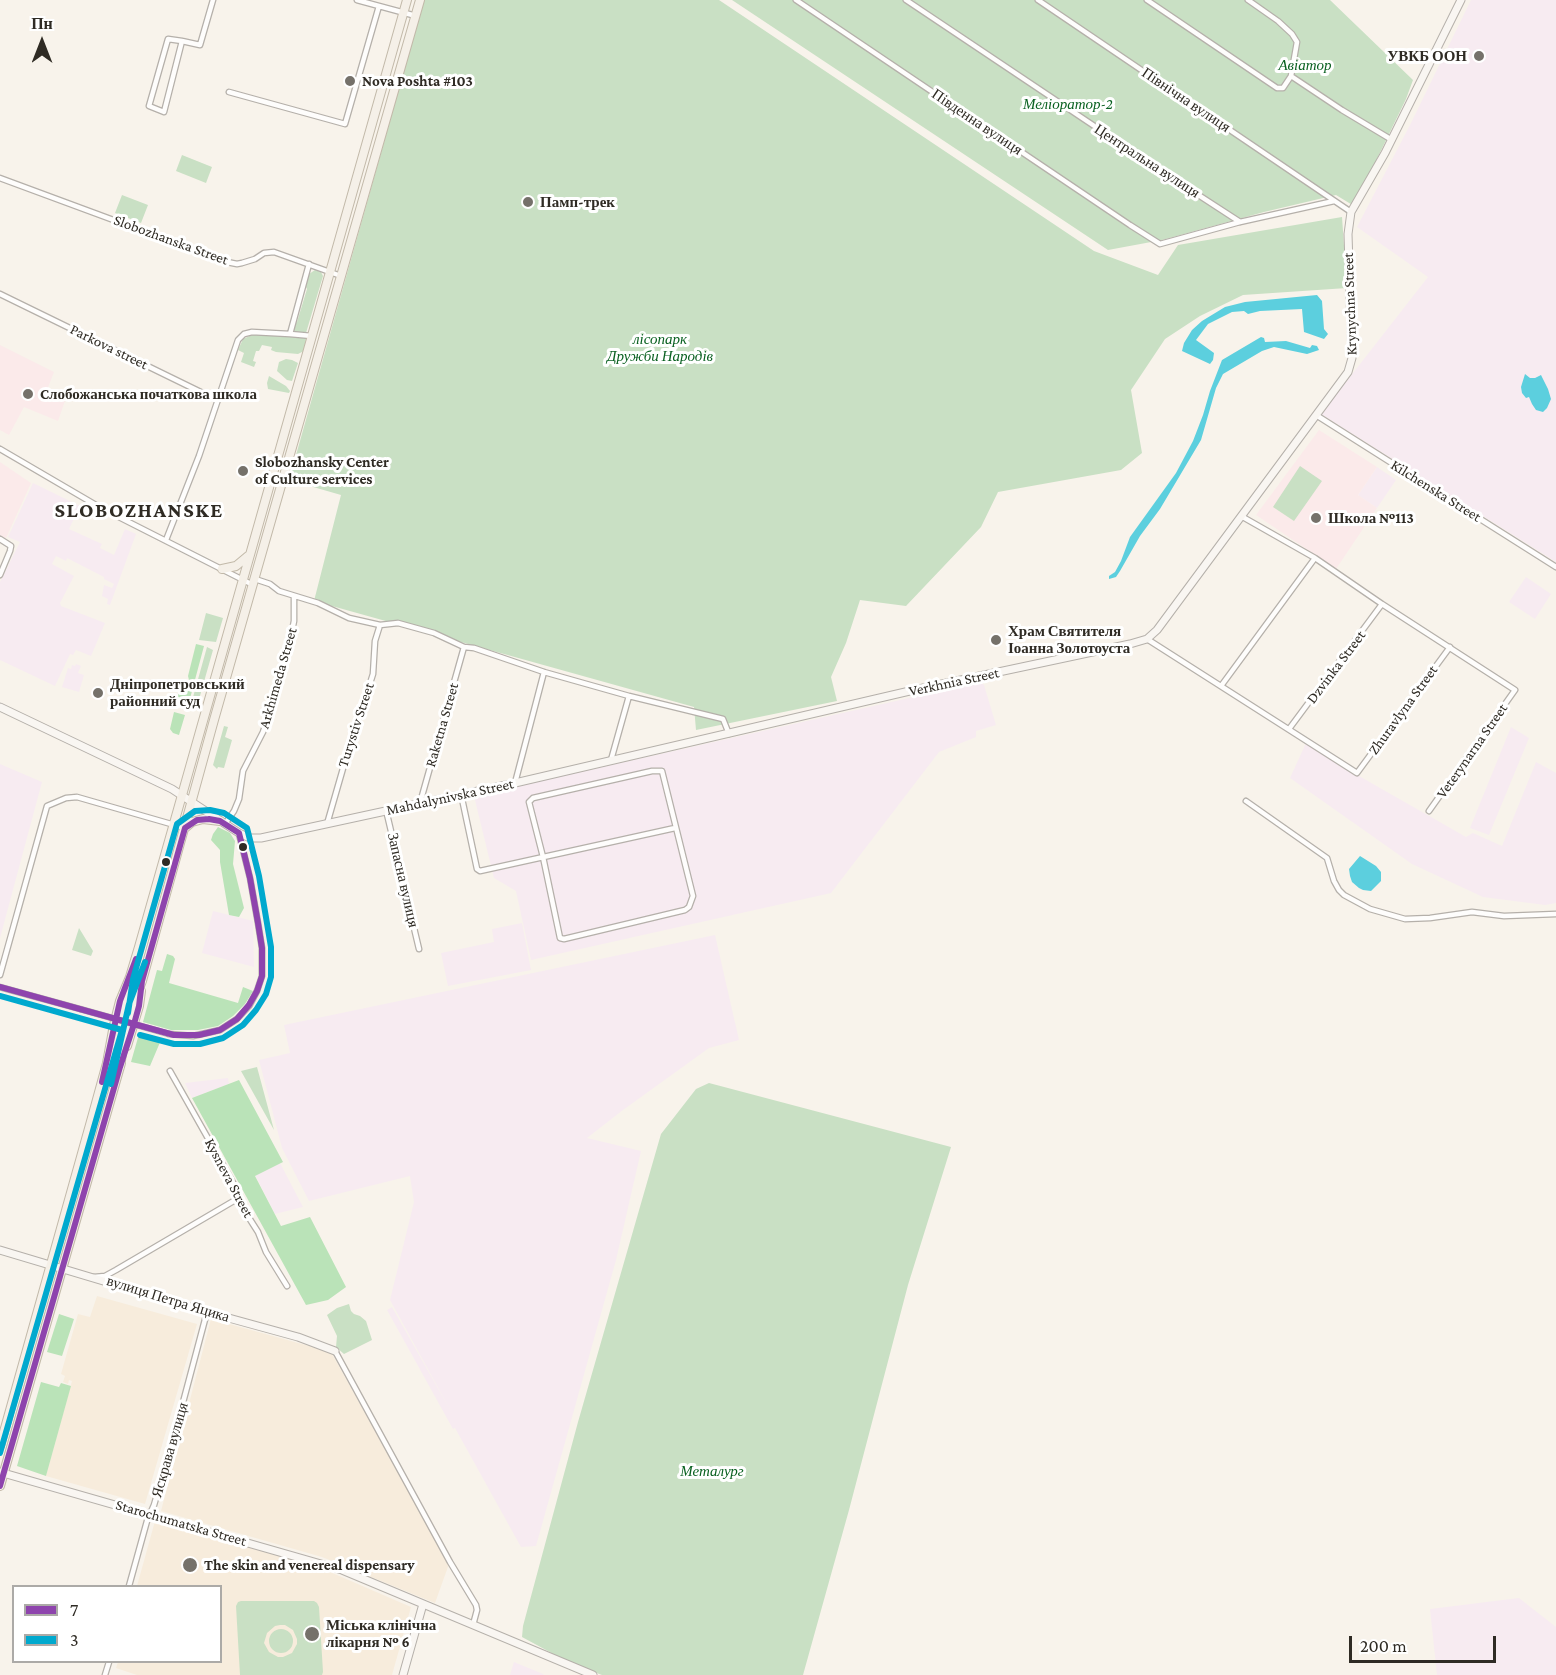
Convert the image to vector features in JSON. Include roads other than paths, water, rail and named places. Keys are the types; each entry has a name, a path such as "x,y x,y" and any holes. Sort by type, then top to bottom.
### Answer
{"main road":[{"path":"0,1446 107,1063 127,1002 130,978 173,824 407,0"},
{"path":"0,1486 2,1472 120,1067 126,1028 142,981 420,0"},
{"path":"222,568 236,566 250,555"},
{"path":"185,828 192,822 203,819 222,823"}],"street":[{"path":"182,41 164,112 149,106 168,39 182,41 200,45 213,0"},
{"path":"357,0 416,16"},
{"name":"Південна вулиця","path":"796,0 1160,244 1240,222"},
{"name":"Центральна вулиця","path":"906,0 1240,222"},
{"name":"Північна вулиця","path":"1038,0 1351,212"},
{"path":"1147,0 1277,88 1283,87 1291,76 1297,42 1278,21 1248,0"},
{"name":"Krynychna Street","path":"1147,639 1157,630 1348,372 1352,357 1348,234 1351,212 1392,140 1461,0"},
{"path":"229,92 345,124 379,6"},
{"path":"1291,76 1392,140"},
{"name":"Slobozhanska Street","path":"0,178 227,262 242,263 269,252 341,276"},
{"path":"1240,222 1334,201"},
{"path":"290,334 309,264"},
{"name":"Parkova street","path":"0,294 98,341 217,400 165,375 0,294"},
{"path":"166,540 199,456 238,340 244,334 252,332 312,336"},
{"name":"Kilchenska Street","path":"1316,415 1556,567"},
{"path":"0,449 101,508 243,579 270,584 279,591 318,603 349,618 380,625 398,623 434,633 464,647 474,648 544,672 723,719 729,734"},
{"path":"1241,516 1315,558 1450,647"},
{"path":"0,539 11,546 0,575"},
{"path":"1221,686 1315,558"},
{"name":"Arkhimeda Street","path":"222,823 237,805 243,771 270,713 294,621 294,596"},
{"name":"Dzvinka Street","path":"1289,729 1382,604"},
{"name":"Turystiv Street","path":"327,824 373,674 375,641 380,625"},
{"path":"1147,639 1289,729"},
{"name":"Verkhnia Street","path":"729,734 1147,639"},
{"name":"Raketna Street","path":"420,803 464,647"},
{"name":"Veterynarna Street","path":"1429,811 1515,690 1450,647"},
{"name":"Zhuravlyna Street","path":"1289,729 1357,773 1450,647"},
{"path":"515,783 544,672"},
{"path":"611,760 629,696"},
{"name":"Mahdalynivska Street","path":"0,708 182,795 222,823 250,838 261,838 327,824 729,734"},
{"path":"662,771 693,896 689,907 685,910 564,939 560,938 543,857 529,802 531,799 620,777 662,771"},
{"path":"461,794 478,870 675,828"},
{"path":"0,975 47,806 66,798 77,797 185,828"},
{"path":"1246,801 1327,858 1339,890 1370,909 1405,919 1472,912 1504,916 1556,914"},
{"name":"Запасна вулиця","path":"386,810 419,949"},
{"path":"0,987 169,1034 193,1036 220,1030 237,1019 249,1006 262,976 262,948 250,878 239,833"},
{"name":"Kysneva Street","path":"170,1071 236,1188 237,1198 258,1232 266,1252 286,1286"},
{"path":"94,1277 105,1276 116,1270 237,1198"},
{"name":"вулиця Петра Яцика","path":"0,1251 298,1337 335,1351"},
{"name":"Яскрава вулиця","path":"130,1585 173,1440 207,1312"},
{"path":"335,1351 450,1562 476,1605 473,1625"},
{"name":"Starochumatska Street","path":"2,1472 332,1566 593,1675"},
{"path":"403,1675 423,1604"}],"water":[{"path":"1317,295 1322,301 1324,329 1328,334 1324,339 1304,332 1302,309 1260,311 1248,314 1244,311 1232,312 1208,324 1196,340 1214,353 1210,364 1182,351 1192,330 1225,307 1245,302"},
{"path":"1261,337 1265,342 1286,341 1310,348 1312,345 1317,346 1319,350 1307,354 1274,347 1262,351 1223,374 1216,388 1201,440 1120,571 1116,577 1109,579 1121,561 1130,537 1176,473 1193,441 1222,360"},
{"path":"1525,374 1530,378 1541,375 1548,389 1551,399 1543,412 1536,410 1529,397 1526,398 1522,393 1521,387"},
{"path":"1360,856 1381,872 1381,881 1371,891 1359,888 1352,882 1350,876 1349,869"}],"place":[{"name":"УВКБ ООН","path":"1479,56"},
{"name":"Nova Poshta #103","path":"350,81"},
{"name":"Памп-трек","path":"528,202"},
{"name":"Cлобожанська початкова школа","path":"28,394"},
{"name":"Slobozhansky Center of Culture services","path":"243,471"},
{"name":"Школа №113","path":"1316,518"},
{"name":"Храм Святителя Іоанна Золотоуста","path":"996,640"},
{"name":"Дніпропетровський районний суд","path":"98,693"},
{"name":"The skin and venereal dispensary","path":"190,1565"},
{"name":"Міська клінічна лікарня № 6","path":"312,1634"}],"district":[{"name":"SLOBOZHANSKE","path":"139,511"}],"park label":[{"name":"Авіатор","path":"1305,65"},
{"name":"Меліоратор-2","path":"1068,104"},
{"name":"лісопарк Дружби Народів","path":"660,348"},
{"name":"Металург","path":"712,1471"}]}
